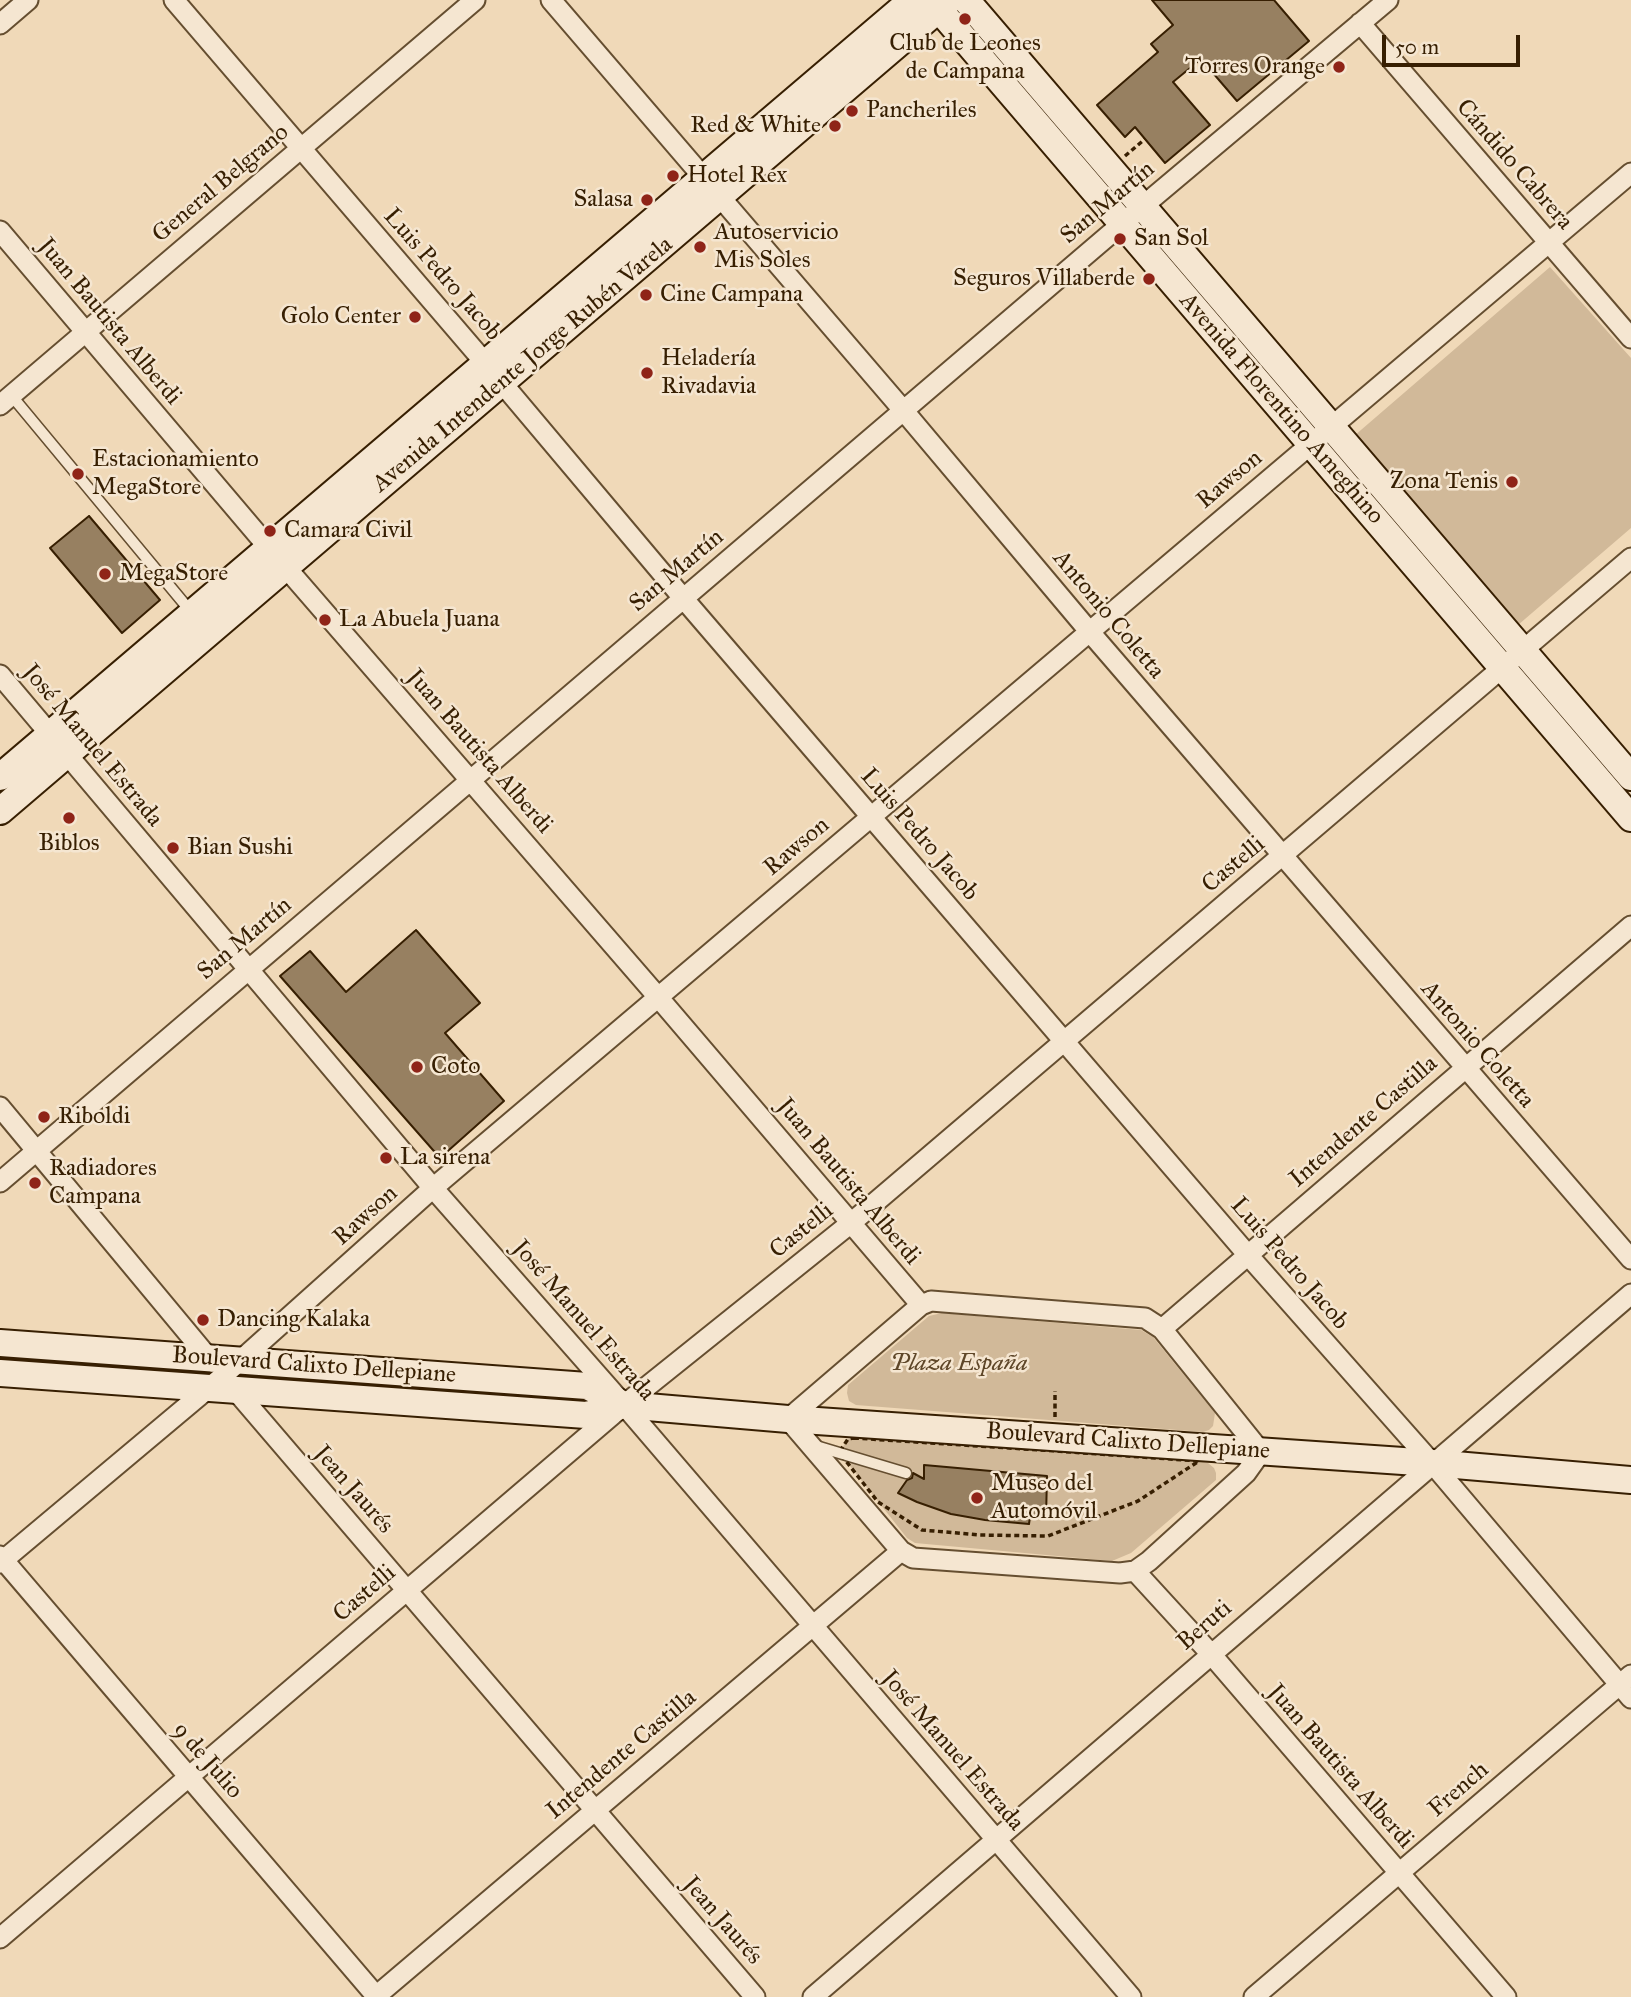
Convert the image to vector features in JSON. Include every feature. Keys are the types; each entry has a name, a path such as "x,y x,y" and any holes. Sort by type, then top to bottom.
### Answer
{"main road":[{"name":"Avenida Intendente Jorge Rubén Varela","path":"711,188 912,0"},
{"name":"Avenida Florentino Ameghino","path":"966,0 1631,777"},
{"name":"Avenida Intendente Jorge Rubén Varela","path":"0,777 59,744 711,188 940,3"},
{"name":"Avenida Florentino Ameghino","path":"940,3 1122,223 1631,818"},
{"name":"Avenida Intendente Jorge Rubén Varela","path":"0,811 59,744 192,613 277,557"},
{"name":"Boulevard Calixto Dellepiane","path":"0,1343 223,1374"},
{"name":"Boulevard Calixto Dellepiane","path":"0,1373 223,1374 587,1386 624,1405 788,1419 1432,1463 1631,1480"}],"street":[{"path":"0,24 28,0"},
{"name":"Luis Pedro Jacob","path":"174,0 1247,1254 1627,1686"},
{"name":"General Belgrano","path":"6,400 475,0"},
{"name":"Antonio Coletta","path":"551,0 1089,631 1631,1259"},
{"name":"San Martín","path":"0,1182 1122,223 1388,0"},
{"name":"Cándido Cabrera","path":"1360,23 1631,338"},
{"name":"Rawson","path":"1,1560 223,1374 433,1188 1631,173"},
{"name":"Juan Bautista Alberdi","path":"0,231 920,1305"},
{"name":"Castelli","path":"0,1938 624,1405 851,1223 1631,558"},
{"name":"José Manuel Estrada","path":"0,675 433,1188 624,1405 1131,1997"},
{"name":"Intendente Castilla","path":"1162,1329 1631,926"},
{"name":"Jean Jaurés","path":"0,1107 223,1374 755,1997"},
{"name":"Beruti","path":"813,1997 1631,1294"},
{"path":"932,1301 1145,1318 1162,1329 1261,1451 1246,1473 1135,1571 1120,1573 913,1558 901,1551 788,1419 920,1305 932,1301"},
{"name":"Intendente Castilla","path":"377,1997 901,1551"},
{"name":"9 de Julio","path":"1,1560 377,1997"},
{"name":"Juan Bautista Alberdi","path":"1135,1571 1211,1654 1506,1997"},
{"name":"French","path":"1254,1997 1399,1873 1627,1686"}],"lane":[{"path":"6,400 192,613"},
{"path":"810,1444 906,1473"}],"path":[{"path":"1045,1420 1055,1420 1055,1391"},
{"path":"878,1502 922,1530 981,1535 1048,1536 1138,1501 1199,1461"},
{"path":"918,1537 922,1530"},
{"path":"980,1542 981,1535"}],"green space":[{"name":"Zona Tenis","path":"1550,267 1631,358 1631,528 1518,625 1354,436"},
{"name":"Plaza España","path":"942,1313 1141,1330 1153,1337 1215,1413 1213,1426 1203,1432 856,1405 849,1401 848,1385 929,1316"},
{"path":"0,1350 170,1362 170,1376 0,1363"},
{"path":"293,1371 543,1389 542,1403 293,1385"},
{"name":"Plaza España","path":"848,1439 1199,1461 1214,1468 1216,1480 1131,1553 1112,1561 915,1543 907,1538 842,1456 842,1448"}],"building":[{"path":"1152,0 1274,0 1309,41 1237,101 1201,59 1173,82 1210,125 1165,163 1135,127 1125,137 1097,105 1158,52 1151,44 1173,25"},
{"name":"MegaStore","path":"89,516 160,600 122,633 50,548"},
{"name":"Coto","path":"416,930 480,1003 445,1033 504,1101 440,1158 280,976 310,951 346,992"},
{"name":"Museo del Automóvil","path":"924,1465 1047,1476 1046,1518 1030,1517 1029,1524 985,1520 951,1514 898,1493 907,1480 912,1478 913,1473 924,1479"}],"place":[{"name":"Club de Leones de Campana","path":"965,19"},
{"name":"Torres Orange","path":"1339,67"},
{"name":"Pancheriles","path":"852,111"},
{"name":"Red & White","path":"835,126"},
{"name":"Hotel Rex","path":"673,176"},
{"name":"Salasa","path":"647,200"},
{"name":"San Sol","path":"1120,239"},
{"name":"Autoservicio Mis Soles","path":"700,247"},
{"name":"Seguros Villaberde","path":"1149,279"},
{"name":"Cine Campana","path":"646,295"},
{"name":"Golo Center","path":"415,317"},
{"name":"Heladería Rivadavia","path":"647,373"},
{"name":"Estacionamiento MegaStore","path":"78,474"},
{"name":"Zona Tenis","path":"1512,482"},
{"name":"Camara Civil","path":"270,531"},
{"name":"MegaStore","path":"105,574"},
{"name":"La Abuela Juana","path":"325,620"},
{"name":"Biblos","path":"69,818"},
{"name":"Bian Sushi","path":"173,848"},
{"name":"Coto","path":"417,1067"},
{"name":"Riboldi","path":"44,1117"},
{"name":"La sirena","path":"386,1158"},
{"name":"Radiadores Campana","path":"35,1183"},
{"name":"Dancing Kalaka","path":"203,1320"},
{"name":"Museo del Automóvil","path":"977,1498"}]}
